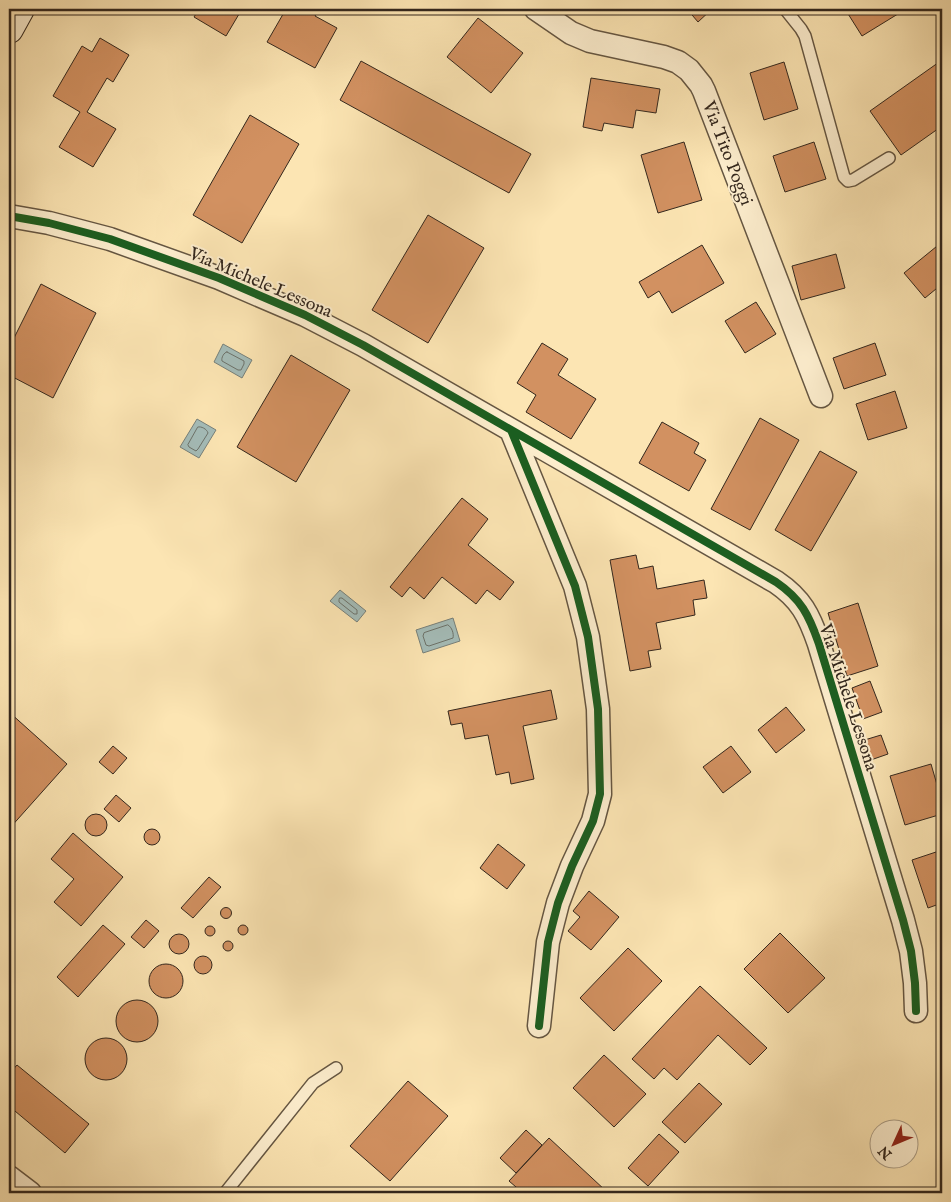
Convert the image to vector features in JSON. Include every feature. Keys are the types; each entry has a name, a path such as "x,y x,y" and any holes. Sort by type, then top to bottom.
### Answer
{"main road":[{"path":"9,29 20,9"}],"street":[{"name":"Via Tito Poggi","path":"536,9 560,26 581,37 600,44 672,59 694,75 704,91 821,396"},
{"name":"Via Michele Lessona","path":"9,216 49,223 110,239 219,278 305,315 339,332 512,430 776,582 793,595 802,606 819,644 903,920 911,951 916,1011"},
{"path":"512,430 570,572 577,594 589,644 598,710 600,794 593,821 572,866 558,903 548,942 539,1026"},
{"path":"9,1177 30,1193"}],"lane":[{"path":"785,9 802,28 805,36 844,176 848,181 852,180 889,158"},
{"path":"225,1193 313,1083 336,1068"}],"water":[{"path":"223,344 252,360 242,378 214,362"},
{"path":"197,419 216,430 199,458 180,447"},
{"path":"340,590 366,611 357,622 330,601"},
{"path":"453,618 460,641 423,653 416,630"}],"building":[{"path":"199,9 242,9 226,36 194,17"},
{"path":"286,9 319,9 315,16 337,28 315,68 267,42"},
{"path":"687,9 712,9 698,22"},
{"path":"845,9 906,9 862,36"},
{"path":"478,18 523,53 491,93 447,57"},
{"path":"100,38 129,55 113,82 107,78 87,112 116,129 93,167 59,147 80,112 53,96 82,46 92,52"},
{"path":"942,60 942,126 901,155 870,111"},
{"path":"361,61 531,154 509,193 340,100"},
{"path":"784,62 798,109 764,120 750,73"},
{"path":"591,78 660,89 656,113 636,110 633,128 604,123 602,131 583,127"},
{"path":"250,115 299,144 242,243 193,215"},
{"path":"684,142 702,200 658,213 641,155"},
{"path":"814,142 826,179 785,192 773,156"},
{"path":"428,215 484,248 428,343 372,310"},
{"path":"942,242 942,284 925,298 904,273"},
{"path":"702,245 724,283 672,313 659,291 648,298 639,282"},
{"path":"836,254 845,288 801,300 792,266"},
{"path":"41,284 96,313 53,398 9,375 9,348"},
{"path":"756,302 776,334 745,353 725,321"},
{"path":"542,343 568,359 558,375 596,399 571,439 526,412 536,395 517,383"},
{"path":"875,343 886,375 844,389 833,358"},
{"path":"291,355 350,390 296,482 237,447"},
{"path":"895,391 907,428 868,440 856,404"},
{"path":"760,418 799,440 750,530 711,509"},
{"path":"662,422 699,443 694,453 706,460 689,491 639,463"},
{"path":"820,451 857,472 811,551 775,530"},
{"path":"462,498 488,519 468,545 514,582 500,600 487,590 476,604 442,577 424,599 410,587 402,597 390,587"},
{"path":"636,555 639,569 653,566 657,589 704,580 707,598 693,600 695,615 656,623 661,649 648,651 651,667 630,671 610,560"},
{"path":"858,603 878,666 847,676 828,613"},
{"path":"870,681 882,712 863,719 852,688"},
{"path":"551,690 557,719 523,726 534,779 511,784 509,772 496,775 488,735 465,739 462,723 451,725 448,711"},
{"path":"786,707 805,730 776,753 758,730"},
{"path":"9,712 67,764 9,829"},
{"path":"881,735 888,754 865,762 858,742"},
{"path":"113,746 127,758 113,774 99,762"},
{"path":"731,746 751,772 723,793 703,767"},
{"path":"931,764 942,802 942,814 905,825 890,776"},
{"path":"116,795 131,808 119,822 104,809"},
{"path":"96,814 104,817 107,825 104,833 96,836 88,833 85,825 88,817"},
{"path":"152,829 158,831 160,837 158,843 152,845 146,843 144,837 146,831"},
{"path":"73,833 123,877 81,926 54,902 74,879 51,859"},
{"path":"498,844 525,865 507,889 480,868"},
{"path":"942,850 942,903 928,908 912,860"},
{"path":"209,877 221,887 193,918 181,908"},
{"path":"589,891 619,917 591,950 568,931 580,917 573,911"},
{"path":"226,907 232,913 226,919 220,913"},
{"path":"146,920 159,931 144,948 131,937"},
{"path":"103,925 125,944 78,997 57,977"},
{"path":"241,925 245,925 248,930 247,934 241,935 238,932 238,928"},
{"path":"208,926 212,926 215,931 214,935 208,936 205,933 205,929"},
{"path":"780,933 825,978 788,1013 744,969"},
{"path":"175,934 183,934 189,940 189,948 183,954 175,954 169,948 169,940"},
{"path":"226,941 230,941 233,946 232,950 226,951 223,948 223,944"},
{"path":"628,948 662,981 614,1031 580,998"},
{"path":"199,956 207,956 212,961 210,972 199,974 194,969 194,961"},
{"path":"166,964 178,969 183,981 178,993 166,998 154,993 149,981 154,969"},
{"path":"700,986 767,1048 750,1065 718,1035 677,1080 664,1068 654,1079 632,1059"},
{"path":"141,1000 149,1003 155,1009 158,1021 155,1033 149,1039 133,1042 125,1039 119,1033 116,1017 119,1009 125,1003"},
{"path":"110,1038 118,1041 124,1047 127,1059 124,1071 118,1077 102,1080 94,1077 88,1071 85,1055 88,1047 94,1041"},
{"path":"604,1055 646,1094 614,1127 573,1088"},
{"path":"17,1065 89,1124 65,1153 9,1106 9,1074"},
{"path":"408,1081 448,1116 390,1181 350,1146"},
{"path":"699,1083 722,1104 685,1143 662,1122"},
{"path":"526,1130 542,1145 516,1173 500,1158"},
{"path":"659,1134 679,1152 648,1186 628,1168"},
{"path":"549,1138 606,1191 604,1193 523,1193 509,1181"}],"cycle path":[{"path":"9,216 49,223 110,239 219,278 305,315 363,345 785,588 798,601 808,616 819,644 903,920 911,951 916,1011"},
{"path":"511,430 575,586 588,637 598,709 600,794 593,821 572,866 558,903 548,942 539,1026"}]}
